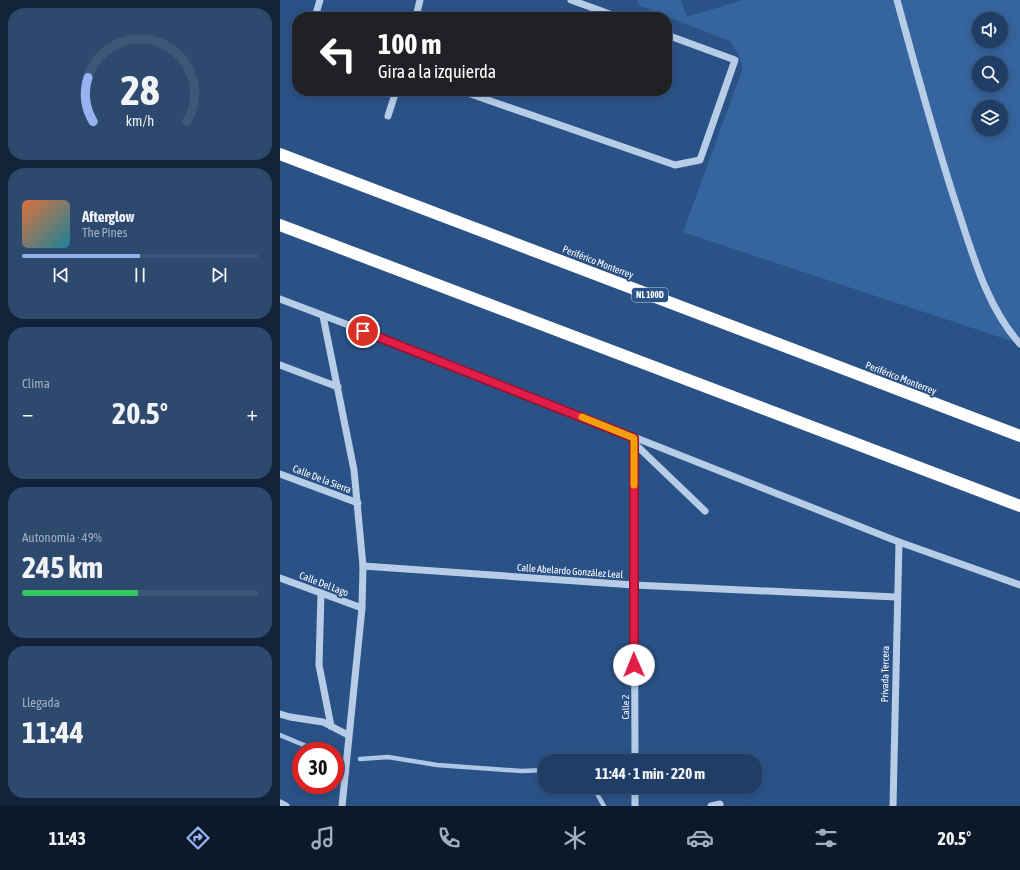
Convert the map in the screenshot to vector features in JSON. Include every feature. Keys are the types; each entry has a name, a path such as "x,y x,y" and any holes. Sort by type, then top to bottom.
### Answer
{"highway":[{"name":"Periférico Monterrey","path":"280,154 1020,436"},
{"path":"280,225 1020,506"}],"street":[{"path":"316,12 320,0"},
{"path":"417,12 420,0"},
{"path":"571,0 604,12"},
{"path":"580,3 590,0"},
{"path":"897,0 929,121 966,236 988,294 1003,323 1020,344"},
{"path":"476,96 675,166 700,160 735,60 672,37"},
{"path":"388,116 394,96"},
{"path":"280,299 404,346 634,440 899,542 1020,585"},
{"path":"323,316 354,470 363,566 362,608 342,806"},
{"path":"280,365 338,387"},
{"path":"634,440 705,511"},
{"name":"Calle 2","path":"634,440 635,754"},
{"name":"Calle De la Sierra","path":"280,474 358,503"},
{"name":"Privada Tercera","path":"893,806 896,597 899,542"},
{"name":"Calle Abelardo González Leal","path":"363,566 634,585 896,597"},
{"name":"Calle Del Lago","path":"280,578 362,608"},
{"path":"320,593 319,664 331,726"},
{"path":"280,714 322,722 348,735"},
{"path":"635,794 636,806"},
{"path":"280,803 286,806"},
{"path":"711,806 720,804"}],"shaded area":[{"path":"637,0 681,0 687,17 743,0 1020,0 1020,344 683,232 743,68 738,54 730,41 672,18 672,12 655,12 640,6"}],"waterway":[{"path":"280,735 297,742"},
{"path":"360,759 388,757 437,765 522,771 538,770"},
{"path":"597,794 604,806"}],"slow traffic":[{"path":"582,417 634,438 634,485"}],"route":[{"path":"363,331 634,438 634,665"}]}
